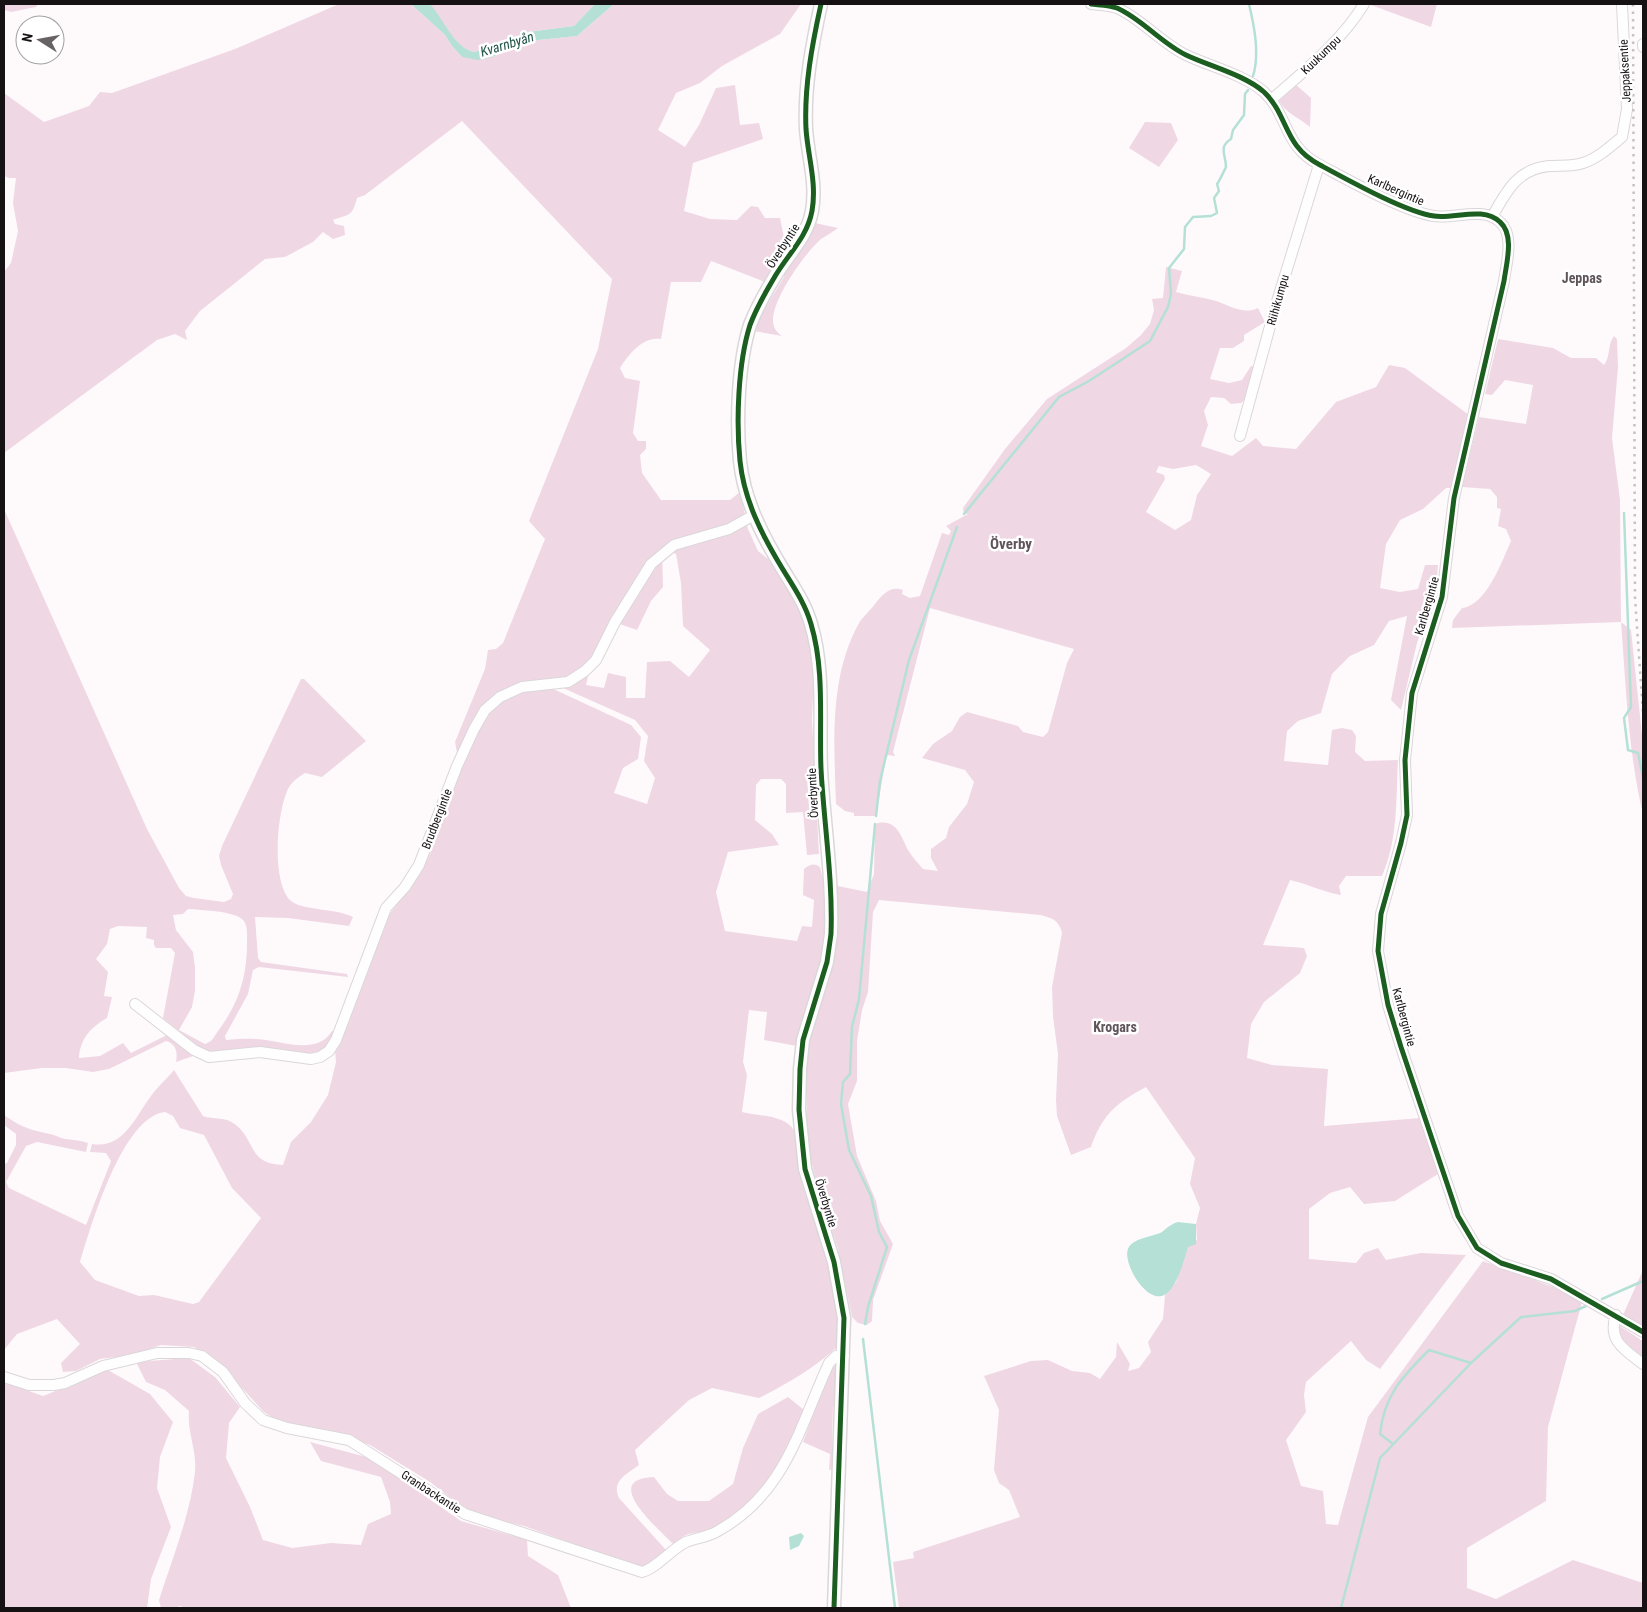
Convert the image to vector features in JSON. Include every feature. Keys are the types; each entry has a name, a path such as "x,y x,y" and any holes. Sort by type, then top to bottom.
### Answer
{"street":[{"name":"Överbyntie","path":"821,4 811,56 806,105 806,130 814,180 812,211 806,230 776,274 755,313 746,343 743,368 740,457 745,489 754,515 807,612 820,668 820,746 831,934 827,962 803,1040 799,1110 805,1169 832,1255 841,1295 845,1331 834,1608"},
{"name":"Karlbergintie","path":"1091,4 1115,7 1129,14 1183,54 1252,84 1271,100 1298,150 1319,165 1408,208 1427,214 1444,216 1480,214 1501,222 1508,240 1504,281 1454,498 1442,598 1412,693 1404,760 1407,815 1381,914 1378,951 1388,1005 1401,1047 1458,1216 1477,1248 1501,1263 1551,1279 1643,1332"},
{"name":"Kuukumpu","path":"1271,100 1343,33 1364,4"},
{"name":"Jeppaksentie","path":"1492,217 1507,190 1522,174 1531,169 1583,163 1596,157 1622,137 1627,108 1622,4"},
{"name":"Riihikumpu","path":"1240,436 1275,308 1319,165"},
{"name":"Brudbergintie","path":"135,1004 194,1050 209,1057 260,1052 311,1059 320,1057 329,1051 336,1040 386,908 405,887 420,865 457,766 485,710 500,697 522,687 568,682 585,671 596,660 615,622 651,564 674,545 729,529 754,515"},
{"path":"1616,1315 1612,1326 1613,1335 1618,1343 1643,1364"},
{"name":"Granbackantie","path":"4,1377 29,1385 54,1386 103,1366 157,1353 189,1353 202,1356 214,1363 223,1372 245,1403 263,1420 287,1428 332,1435 349,1440 465,1514 642,1572 650,1570 662,1557 686,1542 717,1532 745,1514 767,1492 790,1455 830,1363 836,1356 844,1356"}],"shaded area":[{"path":"4,4 38,4 36,7 11,12 4,10"},
{"path":"339,4 411,4 445,35 462,57 492,57 529,41 577,36 614,4 801,4 780,34 722,66 700,83 676,93 658,130 685,147 699,125 716,88 735,85 740,125 759,123 763,139 693,163 684,211 710,219 737,220 751,206 758,207 765,218 780,218 787,252 765,282 711,261 701,282 671,282 661,339 648,340 642,343 632,352 620,368 625,378 640,381 633,433 638,441 646,441 646,449 640,455 642,473 661,500 730,500 740,492 748,529 758,551 768,559 797,605 807,632 814,675 812,719 819,854 807,855 803,812 786,813 786,784 781,779 761,779 756,785 755,820 772,834 779,845 728,852 716,892 725,931 797,941 802,926 812,927 814,900 803,895 804,869 812,865 820,867 825,890 825,935 816,980 797,1046 764,1040 767,1012 749,1010 743,1062 747,1075 742,1112 778,1119 785,1122 794,1131 797,1141 800,1177 832,1282 838,1325 837,1347 820,1362 759,1398 712,1388 689,1400 635,1450 639,1465 622,1478 617,1487 617,1492 619,1498 666,1550 647,1566 638,1567 524,1526 470,1513 430,1482 370,1445 328,1430 279,1422 264,1412 216,1360 194,1347 161,1345 132,1355 100,1359 76,1371 63,1372 61,1363 80,1344 57,1319 17,1334 4,1350 4,1164 7,1163 16,1145 16,1134 4,1125 4,1115 31,1129 65,1139 88,1143 86,1152 37,1142 26,1146 6,1182 9,1188 86,1225 111,1161 106,1153 90,1152 92,1144 112,1142 121,1137 134,1122 153,1093 174,1070 203,1116 232,1122 242,1131 258,1156 272,1164 283,1165 291,1142 311,1122 328,1095 336,1062 335,1050 388,916 412,885 430,854 460,769 455,742 485,669 488,650 496,649 503,643 545,539 529,521 598,349 612,279 462,121 365,195 357,198 349,214 333,220 335,224 344,226 345,235 333,239 323,232 313,242 285,257 265,259 200,311 185,331 187,340 175,334 157,340 4,453 4,272 11,263 18,231 13,203 16,178 4,176 4,93 44,122 89,106 100,92 112,93 235,49","holes":["662,548 676,554 681,583 683,626 710,650 689,677 670,661 647,662 645,698 626,698 626,677 608,673 604,688 586,685 589,672 569,687 563,688 635,720 648,736 644,761 655,778 647,804 614,793 623,768 638,759 641,737 631,725 549,687 584,667 594,657 611,621 637,630 651,601 663,587","165,1112 173,1116 180,1128 204,1135 232,1188 261,1218 199,1302 193,1304 154,1295 139,1296 95,1280 80,1262 100,1200 122,1152 135,1132 149,1118"]},
{"path":"430,4 595,4 574,26 528,32 475,52 461,46 455,40"},
{"path":"1368,4 1437,4 1431,27"},
{"path":"1295,84 1311,98 1310,127 1289,112 1279,101"},
{"path":"1145,122 1171,123 1178,140 1159,167 1129,148"},
{"path":"815,223 838,228 814,246 784,288 774,311 773,320 775,329 782,336 754,331 757,322 784,277 784,271 808,240"},
{"path":"1166,267 1182,271 1176,292 1216,301 1247,311 1258,308 1265,322 1244,335 1244,341 1233,348 1220,348 1210,379 1229,383 1242,380 1251,366 1255,367 1248,397 1241,403 1231,404 1224,398 1211,397 1204,411 1208,425 1201,446 1232,456 1256,438 1263,446 1296,449 1336,402 1376,387 1389,365 1405,368 1469,415 1451,488 1446,488 1423,509 1400,520 1386,544 1380,588 1400,592 1418,589 1425,565 1438,565 1436,588 1417,643 1401,710 1391,700 1407,616 1389,621 1374,645 1350,656 1332,674 1321,713 1298,721 1287,731 1284,761 1328,765 1332,730 1342,728 1352,730 1356,736 1355,752 1365,761 1398,760 1394,834 1382,876 1346,876 1339,886 1341,895 1290,880 1263,945 1304,948 1307,956 1300,973 1264,1002 1251,1024 1247,1058 1272,1065 1328,1069 1324,1126 1420,1118 1438,1174 1395,1201 1364,1204 1350,1187 1330,1193 1309,1209 1309,1259 1356,1263 1364,1253 1378,1248 1386,1260 1421,1253 1466,1255 1380,1369 1366,1360 1351,1341 1306,1382 1304,1395 1306,1412 1286,1440 1301,1486 1323,1491 1326,1524 1338,1525 1368,1417 1483,1261 1553,1287 1582,1302 1548,1427 1546,1501 1467,1548 1467,1588 1496,1599 1573,1560 1643,1583 1643,1608 899,1608 893,1562 914,1558 913,1552 1020,1517 1009,1490 999,1483 994,1470 999,1410 984,1376 1031,1361 1048,1360 1072,1371 1090,1373 1100,1379 1116,1357 1117,1342 1130,1364 1128,1371 1139,1368 1151,1352 1148,1342 1163,1319 1165,1295 1176,1282 1188,1246 1197,1240 1196,1224 1200,1208 1190,1184 1195,1158 1146,1087 1111,1111 1100,1126 1091,1147 1071,1155 1057,1116 1056,1100 1058,1054 1053,1017 1052,987 1062,933 1057,922 1040,915 879,900 873,912 868,992 862,1010 857,1041 857,1081 848,1104 857,1156 876,1201 880,1221 893,1244 873,1300 872,1321 867,1325 858,1323 852,1317 838,1248 819,1193 811,1160 807,1121 807,1045 835,956 838,923 833,885 867,892 874,874 875,824 882,823 893,825 897,829 910,853 923,869 938,871 931,858 931,849 946,838 949,827 967,804 974,782 965,770 922,758 933,744 952,731 960,717 967,712 1018,726 1023,732 1043,737 1048,732 1067,663 1074,649 930,608 893,752 895,756 888,755 886,758 876,816 854,816 854,813 845,811 836,804 835,712 842,667 858,625 884,594 890,590 898,589 903,590 902,594 910,598 920,596 942,533 949,535 951,531 946,526 968,514 964,514 963,508 1005,449 1047,399 1126,348 1141,335 1150,324 1154,310 1152,299 1163,298","holes":["1196,465 1211,474 1197,495 1191,520 1175,530 1146,512 1165,479 1164,475 1156,472 1159,466 1173,469"]},
{"path":"1614,336 1617,339 1618,367 1612,438 1620,500 1621,622 1452,628 1453,620 1462,608 1479,600 1486,591 1511,541 1506,529 1498,526 1501,509 1497,508 1497,497 1490,489 1462,487 1479,417 1526,424 1533,385 1505,380 1492,395 1485,394 1498,339 1553,348 1571,358 1596,358 1604,365"},
{"path":"4,509 147,829 179,888 186,896 224,902 231,899 233,894 219,856 222,846 301,679 304,679 366,741 322,777 305,773 294,781 288,789 284,800 279,829 278,862 280,877 284,890 290,900 302,906 338,912 353,917 349,926 288,918 255,917 258,958 261,962 347,974 348,977 259,967 253,970 248,994 225,1036 226,1040 256,1039 292,1045 311,1045 319,1043 332,1031 335,1031 326,1047 310,1055 206,1053 163,1018 175,953 171,948 156,948 154,940 146,938 147,927 118,926 110,929 107,944 96,959 108,972 104,996 112,997 107,1018 87,1034 79,1058 100,1056 123,1043 131,1053 167,1035 196,1055 176,1062 176,1049 166,1041 109,1069 93,1072 66,1068 42,1068 4,1073","holes":["188,909 225,913 239,917 245,922 247,930 247,955 243,978 236,1000 213,1039 205,1044 179,1030 192,1007 195,991 195,968 193,952 176,930 173,915 183,914"]},
{"path":"1621,622 1631,630 1643,745 1643,814 1631,743"},
{"path":"1643,1270 1643,1327 1623,1315"},
{"path":"1618,1325 1643,1341 1643,1360 1627,1347 1615,1331"},
{"path":"189,1358 215,1377 240,1407 229,1423 226,1458 250,1507 263,1540 292,1548 331,1543 361,1545 368,1524 391,1514 390,1502 381,1477 321,1461 310,1442 370,1458 461,1521 527,1540 528,1556 558,1575 571,1608 187,1608 179,1606 176,1608 161,1608 159,1600 180,1537 193,1488 195,1456 189,1427 189,1411 165,1390 146,1382 136,1362"},
{"path":"836,1366 837,1393 833,1408 832,1436 833,1469 829,1470 830,1454 803,1442 830,1369"},
{"path":"108,1370 150,1394 173,1422 160,1457 157,1488 171,1527 151,1579 147,1608 4,1608 4,1382 43,1396"},
{"path":"788,1397 804,1410 780,1462 760,1491 748,1504 716,1528 686,1535 673,1544 646,1517 638,1506 632,1495 632,1486 638,1480 654,1477 667,1494 678,1501 709,1501 733,1484 743,1448 758,1414"}],"water":[{"name":"Kvarnbyån","path":"411,4 430,4 455,39 468,50 475,52 528,32 574,26 595,4 614,4 577,36 529,41 492,57 478,60 462,57 445,35"},
{"path":"1178,1222 1196,1224 1196,1244 1188,1247 1180,1272 1170,1290 1166,1294 1159,1296 1152,1294 1144,1289 1133,1273 1127,1255 1128,1249 1134,1242 1162,1232"},
{"path":"801,1533 804,1536 799,1546 790,1550 789,1537"}],"waterway":[{"path":"1249,4 1256,49 1253,76"},
{"path":"964,514 1059,397 1089,381 1150,341 1168,307 1171,294 1169,268 1184,249 1185,227 1193,217 1211,216 1217,213 1214,198 1219,191 1217,184 1226,167 1224,148 1231,139 1233,130 1244,115 1245,94 1248,90"},
{"path":"1624,513 1631,707 1624,718 1628,750 1638,753 1643,778"},
{"path":"876,816 880,781 909,660 957,527"},
{"path":"865,1324 868,1307 887,1247 879,1232 871,1196 849,1150 841,1104 843,1082 850,1074 852,1027 859,999 875,824"},
{"path":"1602,1299 1643,1281"},
{"path":"1341,1608 1380,1458 1471,1363 1521,1317 1575,1311 1586,1306"},
{"path":"863,1339 895,1608"},
{"path":"1393,1444 1380,1434 1382,1420 1390,1397 1396,1387 1420,1359 1429,1350 1471,1363"}],"railway":[{"path":"1633,4 1635,598 1643,713"}],"cycle path":[{"path":"821,4 812,50 806,98 806,129 812,170 812,211 806,230 779,270 750,325 741,374 738,428 740,461 745,490 755,517 808,616 815,642 820,678 821,769 830,872 831,934 827,962 803,1040 799,1110 805,1169 834,1262 844,1318 834,1608"},
{"path":"1091,4 1117,8 1135,18 1177,50 1256,86 1272,101 1299,149 1320,165 1377,195 1422,213 1434,216 1485,215 1493,217 1505,228 1508,242 1508,259 1454,498 1442,597 1412,693 1405,760 1407,815 1381,914 1378,951 1388,1005 1401,1047 1458,1216 1477,1248 1501,1263 1551,1279 1643,1332"}],"district":[{"name":"Jeppas","path":"1582,278"},
{"name":"Överby","path":"1011,544"},
{"name":"Krogars","path":"1115,1027"}]}
